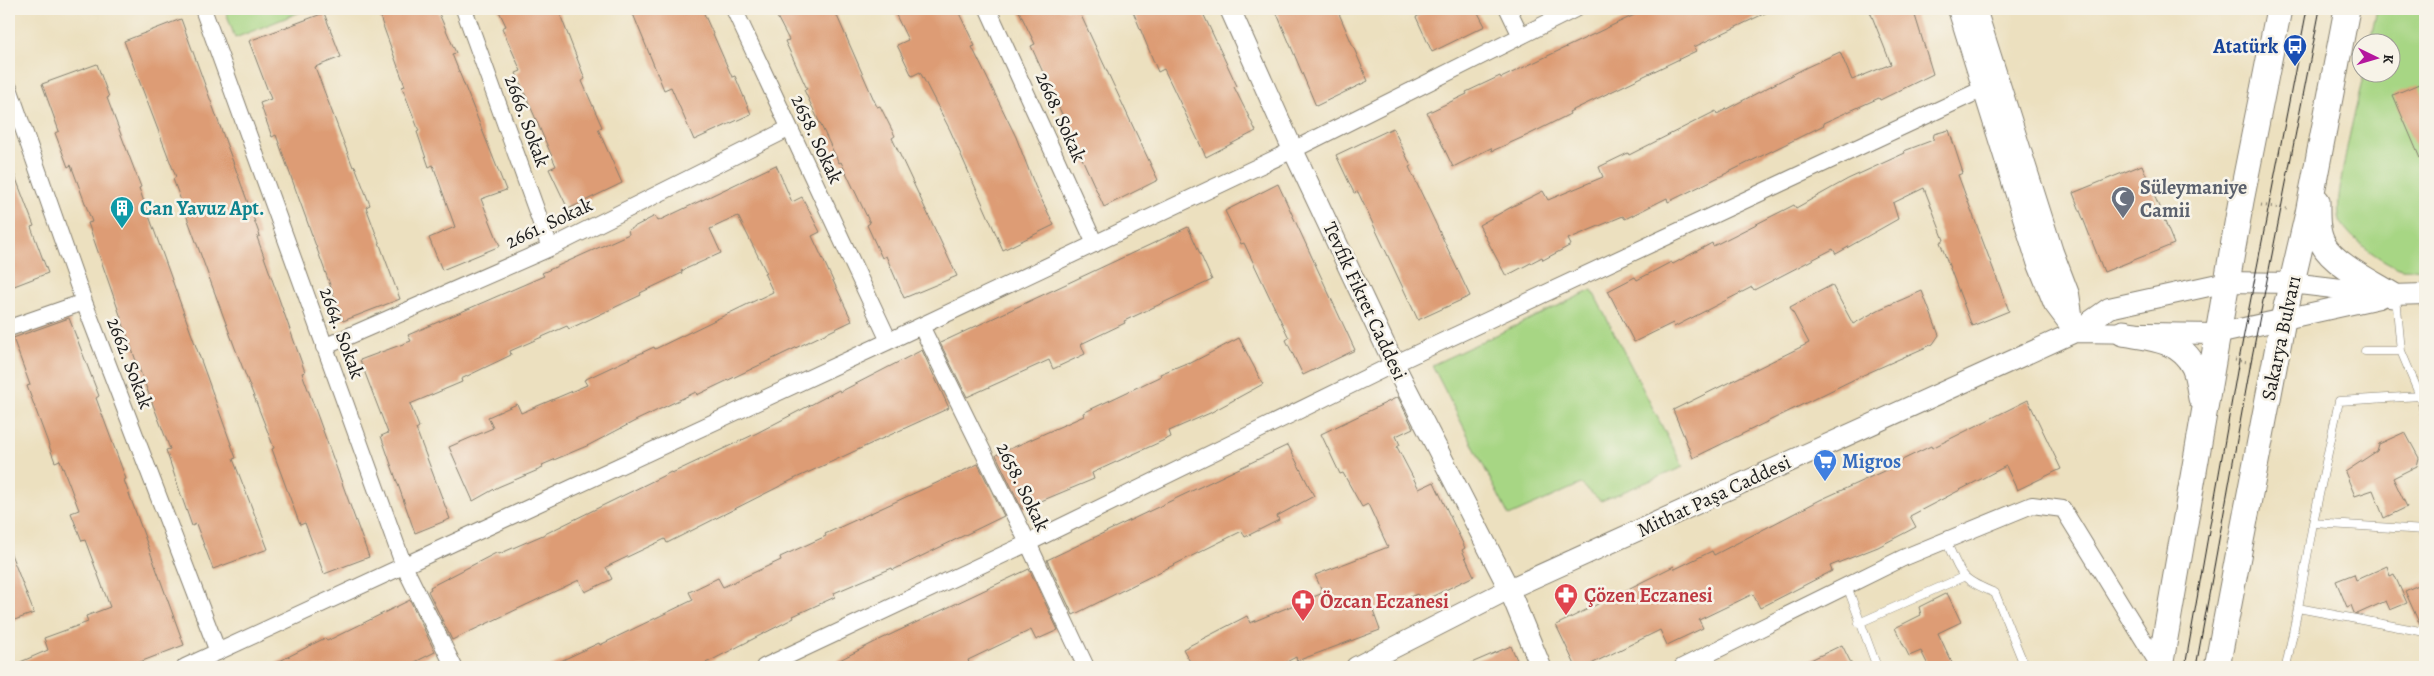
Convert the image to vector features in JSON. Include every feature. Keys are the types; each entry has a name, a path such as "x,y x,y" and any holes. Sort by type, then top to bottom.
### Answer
{"main road":[{"path":"2160,667 2203,411 2241,201 2279,9"},
{"name":"Sakarya Bulvarı","path":"2217,667 2283,320 2308,213 2347,9"},
{"path":"2316,168 2317,223 2323,245 2338,260 2394,295"},
{"path":"2123,332 2169,342 2186,354 2195,368 2203,411"}],"street":[{"name":"2664. Sokak","path":"203,9 404,566 454,667"},
{"name":"2666. Sokak","path":"464,9 550,248"},
{"name":"2658. Sokak","path":"734,9 788,129 889,341"},
{"name":"2668. Sokak","path":"988,9 1095,244"},
{"name":"Tevfik Fikret Caddesi","path":"1230,9 1293,150 1394,364 1510,589 1541,667"},
{"path":"1508,9 1521,36"},
{"path":"185,667 1095,244 1293,150 1575,9"},
{"path":"1958,9 2037,262 2054,304 2075,332"},
{"path":"1976,9 2053,252 2069,294 2075,332"},
{"name":"2662. Sokak","path":"9,88 84,302 218,652"},
{"path":"764,667 1028,543 1394,364 1983,89"},
{"name":"2661. Sokak","path":"324,347 550,248 788,129"},
{"path":"2075,332 2109,308 2227,282 2291,283 2394,295 2425,294"},
{"path":"2075,332 2123,332 2215,345 2283,320 2394,295"},
{"path":"9,328 84,302"},
{"name":"2658. Sokak","path":"920,326 1028,543 1086,667"},
{"name":"Mithat Paşa Caddesi","path":"1356,667 1510,589 2075,332"},
{"path":"1682,667 1903,558 2032,505 2063,509 2160,667"}],"lane":[{"path":"2394,295 2401,350 2423,396 2425,416"},
{"path":"2365,351 2401,350"},
{"path":"2286,667 2340,400 2423,396"},
{"path":"2314,522 2425,530"},
{"path":"1946,541 1963,577 1970,583 1995,593 2025,667"},
{"path":"1859,623 1963,577"},
{"path":"1847,586 1859,623 1877,667"},
{"path":"2298,608 2425,632"}],"path":[{"path":"2241,201 2308,213"},
{"path":"2215,345 2274,366"}],"green space":[{"path":"225,9 308,9 235,38"},
{"path":"2377,9 2425,9 2425,268 2402,269 2383,260 2357,241 2340,220 2338,209 2342,172 2362,82 2402,82 2402,32 2372,32"},
{"path":"1592,290 1683,467 1601,501 1581,484 1509,516 1432,365"}],"building":[{"path":"377,9 437,9 456,53 452,54 506,190 481,199 500,246 442,270 429,238 455,227 433,165 429,167 417,132 419,131 402,87 405,86"},
{"path":"498,9 558,9 585,79 582,81 602,127 598,129 622,183 568,209 549,169 556,166 516,73 521,71 502,28 506,26"},
{"path":"631,9 702,9 732,77 735,76 751,114 694,140 671,87 664,90"},
{"path":"773,9 834,9 877,107 880,106 895,136 892,138 957,276 904,298 886,256 882,258 867,225 870,223 804,90 807,89 785,41 789,40"},
{"path":"893,9 957,9 975,46 972,47 1016,137 1035,186 1054,225 1003,250 950,130 920,72 912,76 897,45 908,40"},
{"path":"1018,9 1078,9 1158,180 1104,207 1031,46 1035,44"},
{"path":"1132,9 1201,9 1237,86 1234,87 1256,131 1206,157 1164,69 1158,72"},
{"path":"1275,9 1337,9 1368,81 1316,106"},
{"path":"1432,9 1476,9 1485,26 1432,52 1416,17"},
{"path":"1647,9 1774,9 1694,47 1696,51 1569,112 1570,114 1528,135 1492,151 1491,148 1453,167 1427,113 1467,94 1466,92 1500,76 1501,78"},
{"path":"1869,9 1913,9 1933,74 1880,100 1879,98 1823,123 1824,125 1668,202 1667,198 1625,219 1623,216 1568,239 1571,245 1543,260 1542,257 1506,276 1479,225 1515,205 1543,191 1548,200 1603,177 1599,167 1628,153 1629,155 1716,111 1717,114 1840,52 1852,80 1891,64"},
{"path":"324,13 341,57 315,67 353,167 355,166 370,205 366,207 400,299 343,321 276,135 272,137 260,103 271,99 249,41"},
{"path":"181,19 260,236 257,237 305,372 302,373 369,557 324,574 305,523 300,525 272,449 274,448 173,179 176,177 124,41"},
{"path":"97,64 109,97 107,98 141,187 139,188 236,458 233,459 268,549 213,569 196,524 192,526 180,492 166,450 170,449 135,358 88,223 92,222 71,165 68,167 55,133 59,131 42,84"},
{"path":"2419,84 2425,100 2425,170 2393,95"},
{"path":"1393,128 1411,166 1409,167 1470,296 1418,320 1358,192 1354,193 1336,155"},
{"path":"1949,130 1963,173 1958,175 2009,311 1972,326 1940,242 1944,240 1924,188 1893,203 1898,219 1836,254 1833,249 1754,290 1752,287 1674,327 1673,323 1634,342 1608,291 1635,277 1637,280 1671,262 1673,264 1712,243 1713,246 1794,205 1796,208 1848,179 1905,153 1904,151 1933,140 1934,134"},
{"path":"9,163 34,226 31,227 48,273 9,288"},
{"path":"776,165 792,202 802,197 820,232 812,236 852,321 697,395 696,392 589,445 542,465 543,468 498,487 473,501 449,447 493,428 488,417 517,404 521,413 587,385 584,380 654,347 655,349 773,292 764,273 766,272 738,216 710,229 721,253 681,271 682,273 640,293 641,295 569,329 567,326 510,351 511,355 461,379 462,382 410,404 419,427 416,429 450,519 415,533 381,436 388,433 360,360 411,341 408,335 544,276 542,273 629,234 628,230 655,216 658,221"},
{"name":"Süleymaniye Camii","path":"2142,165 2174,244 2104,272 2073,193"},
{"path":"1278,184 1355,350 1303,375 1286,340 1289,338 1244,243 1241,244 1225,211"},
{"path":"1188,227 1212,280 1124,321 1125,323 1081,344 1085,354 1053,369 1049,360 967,397 940,343"},
{"path":"1832,285 1853,324 1880,309 1922,291 1939,335 1933,344 1861,376 1693,458 1673,410 1809,343 1790,307"},
{"path":"69,318 99,396 96,398 184,645 127,667 9,667 48,650 44,638 88,622 86,616 110,607 85,540 82,541 71,513 79,510 60,460 55,462 27,386 30,385 13,338"},
{"path":"1239,338 1263,384 1210,413 1169,431 1171,437 1092,473 1094,479 1022,509 996,455 1084,416 1083,413 1161,376 1160,374 1189,362 1189,364"},
{"path":"922,350 949,408 796,478 667,543 665,539 606,567 612,579 585,592 579,580 452,640 428,591 431,589 430,587 498,552 499,554 543,535 671,472 757,433 839,390 840,392"},
{"path":"1398,397 1413,428 1396,436 1400,445 1397,447 1419,489 1434,482 1465,548 1462,550 1474,576 1421,602 1417,594 1373,611 1380,630 1297,661 1296,657 1277,667 1193,667 1183,649 1247,616 1250,623 1323,593 1315,575 1388,547 1368,504 1362,507 1343,473 1340,474 1321,434"},
{"path":"2028,400 2061,469 2017,490 2006,466 1910,516 1916,527 1878,547 1830,566 1832,571 1760,608 1753,594 1699,620 1703,628 1667,645 1660,630 1585,667 1576,667 1556,625 1674,566 1675,569 1712,551 1714,555 1820,500 1897,465 1896,463 1931,446 1932,448"},
{"path":"2405,432 2419,458 2417,466 2393,478 2407,507 2384,518 2373,490 2355,496 2345,472 2377,451 2379,444"},
{"path":"1288,445 1314,496 1277,516 1279,520 1245,537 1242,531 1073,615 1047,560"},
{"path":"978,464 1004,516 893,570 892,568 834,593 835,597 793,616 794,618 710,661 696,667 548,667 599,643 600,645 693,600 689,592 718,578 723,587 781,560 780,557 826,536 825,534"},
{"path":"9,549 34,613 9,622"},
{"path":"2387,566 2390,576 2394,574 2407,603 2390,610 2386,601 2357,614 2354,613 2351,605 2347,607 2336,581 2354,574 2356,580"},
{"path":"1029,569 1058,630 1036,640 1031,630 968,660 969,663 960,667 826,667 875,642"},
{"path":"2425,582 2425,626 2420,625 2405,591"},
{"path":"1947,593 1961,622 1938,633 1954,667 1929,667 1921,651 1909,656 1895,628 1921,615 1919,607"},
{"path":"410,600 435,652 405,667 268,667 325,638 327,641"},
{"path":"1842,645 1853,667 1796,667"},
{"path":"1511,646 1520,667 1462,667"}],"tram line":[{"path":"2185,667 2239,360 2307,9"},
{"path":"2196,667 2251,362 2320,9"}],"place":[{"name":"Atatürk","path":"2295,67"},
{"name":"Süleymaniye Camii","path":"2123,219"},
{"name":"Can Yavuz Apt.","path":"122,229"},
{"name":"Migros","path":"1825,482"},
{"name":"Çözen Eczanesi","path":"1566,616"},
{"name":"Özcan Eczanesi","path":"1303,622"}]}
